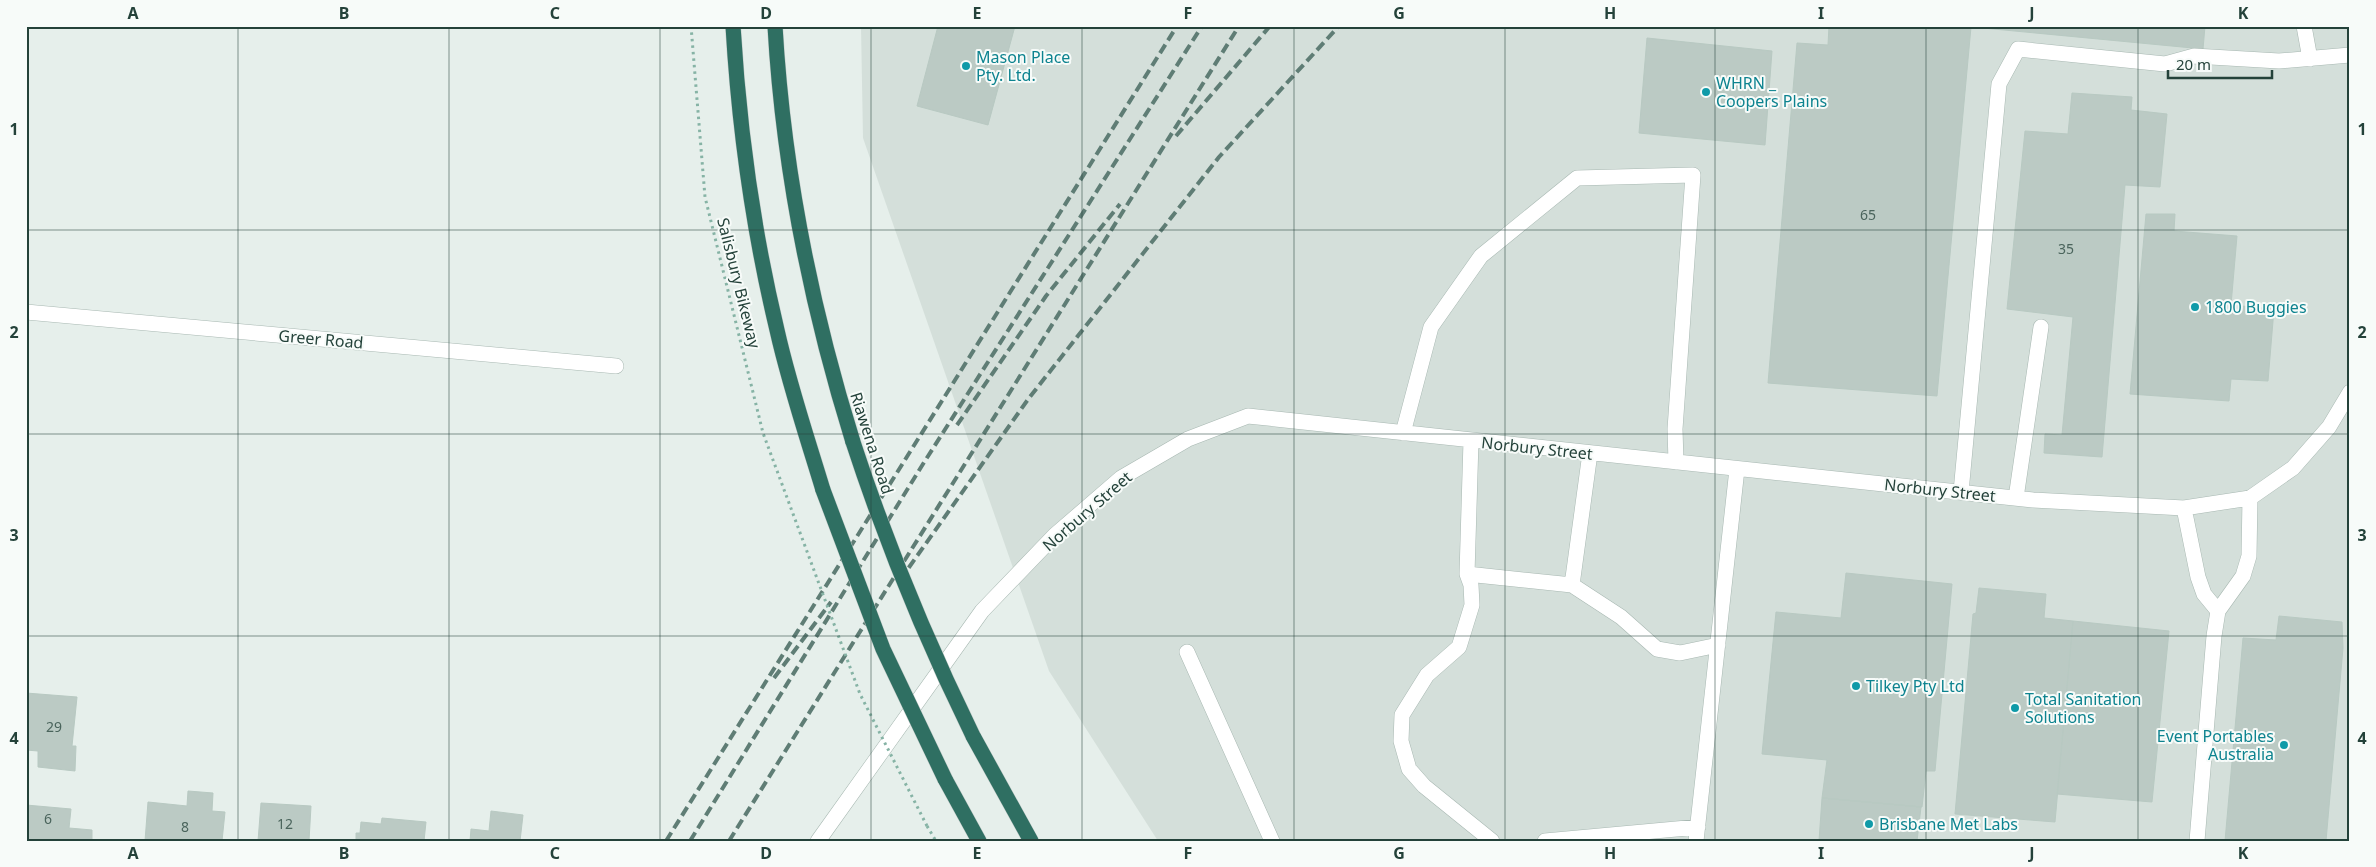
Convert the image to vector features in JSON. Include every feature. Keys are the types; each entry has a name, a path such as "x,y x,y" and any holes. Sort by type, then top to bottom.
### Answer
{"highway":[{"path":"733,26 745,156 758,240 779,338 823,490 883,649 946,779 979,841"},
{"name":"Riawena Road","path":"775,26 788,152 804,249 818,318 853,442 900,576 926,637 973,736 1031,841"}],"street":[{"path":"2304,26 2310,58"},
{"path":"1961,492 1999,84 2018,49 2165,64 2194,56 2280,61 2350,55"},
{"path":"1403,433 1430,327 1481,256 1577,178 1693,175 1675,430 1676,462"},
{"name":"Greer Road","path":"26,312 616,366"},
{"path":"2016,498 2041,327"},
{"name":"Norbury Street","path":"818,841 842,804 982,611 1055,535 1121,478 1188,438 1248,416 2016,498 2184,508 2250,498 2293,468 2328,427 2350,392"},
{"path":"1471,441 1467,574 1471,585 1472,605 1459,647 1427,675 1402,715 1401,741 1409,769 1424,786 1492,841"},
{"path":"1572,585 1590,453"},
{"path":"1545,841 1697,834 1737,469"},
{"path":"2197,841 2214,636 2218,611 2243,576 2249,556 2250,498"},
{"path":"2184,508 2198,577 2204,594 2218,611"},
{"path":"1467,574 1572,585 1620,617 1657,650 1680,654 1718,645"},
{"path":"1187,652 1272,841"}],"path":[{"name":"Salisbury Bikeway","path":"691,26 705,197 763,433 860,694 936,841"}],"shaded area":[{"path":"861,26 2350,26 2350,841 1158,841 1049,671 863,138"}],"building":[{"name":"Mason Place Pty. Ltd.","path":"938,26 1015,26 988,125 917,106"},
{"path":"1829,26 1971,27 1937,396 1768,383 1797,43 1828,45"},
{"path":"1962,26 2205,26 2203,49"},
{"name":"WHRN _ Coopers Plains","path":"1647,38 1772,51 1765,145 1639,133"},
{"path":"2072,93 2132,97 2131,110 2167,114 2160,187 2125,185 2102,457 2044,453 2045,434 2062,435 2073,317 2007,309 2025,131 2068,134"},
{"name":"1800 Buggies","path":"2146,214 2175,214 2174,231 2237,236 2231,305 2274,309 2268,381 2231,379 2229,401 2130,394"},
{"name":"Tilkey Pty Ltd","path":"1846,573 1952,584 1935,771 1926,771 1922,807 1822,798 1827,760 1762,754 1776,612 1841,618"},
{"name":"Total Sanitation Solutions","path":"1979,588 2046,594 2044,618 2073,621 2055,822 1955,814 1973,614 1976,613"},
{"name":"Event Portables Australia","path":"2279,616 2342,622 2343,648 2326,841 2225,841 2243,638 2276,640"},
{"path":"2073,621 2169,631 2152,802 2057,794"},
{"path":"26,693 77,697 72,746 76,746 75,771 38,767 38,751 26,750"},
{"path":"188,791 213,793 212,811 225,812 222,841 145,841 148,802 187,806"},
{"name":"Brisbane Met Labs","path":"1822,798 1921,807 1917,841 1819,841"},
{"path":"261,803 311,806 309,841 258,841"},
{"path":"26,805 71,809 69,828 92,830 92,841 26,841"},
{"path":"491,811 523,815 520,841 470,841 471,829 489,831"},
{"path":"382,818 426,822 424,841 356,841 356,833 360,833 361,822 381,824"}],"railway":[{"path":"666,841 1177,26"},
{"path":"690,841 923,464 1202,26"},
{"path":"729,841 1239,26"},
{"path":"1176,136 1270,26"},
{"path":"900,580 1029,398 1219,157 1339,26"},
{"path":"957,425 1046,296 1120,204"},
{"path":"774,678 831,602"}],"place":[{"name":"Mason Place Pty. Ltd.","path":"966,66"},
{"name":"WHRN _ Coopers Plains","path":"1706,92"},
{"name":"1800 Buggies","path":"2195,307"},
{"name":"Tilkey Pty Ltd","path":"1856,686"},
{"name":"Total Sanitation Solutions","path":"2015,708"},
{"name":"Event Portables Australia","path":"2284,745"},
{"name":"Brisbane Met Labs","path":"1869,824"}]}
